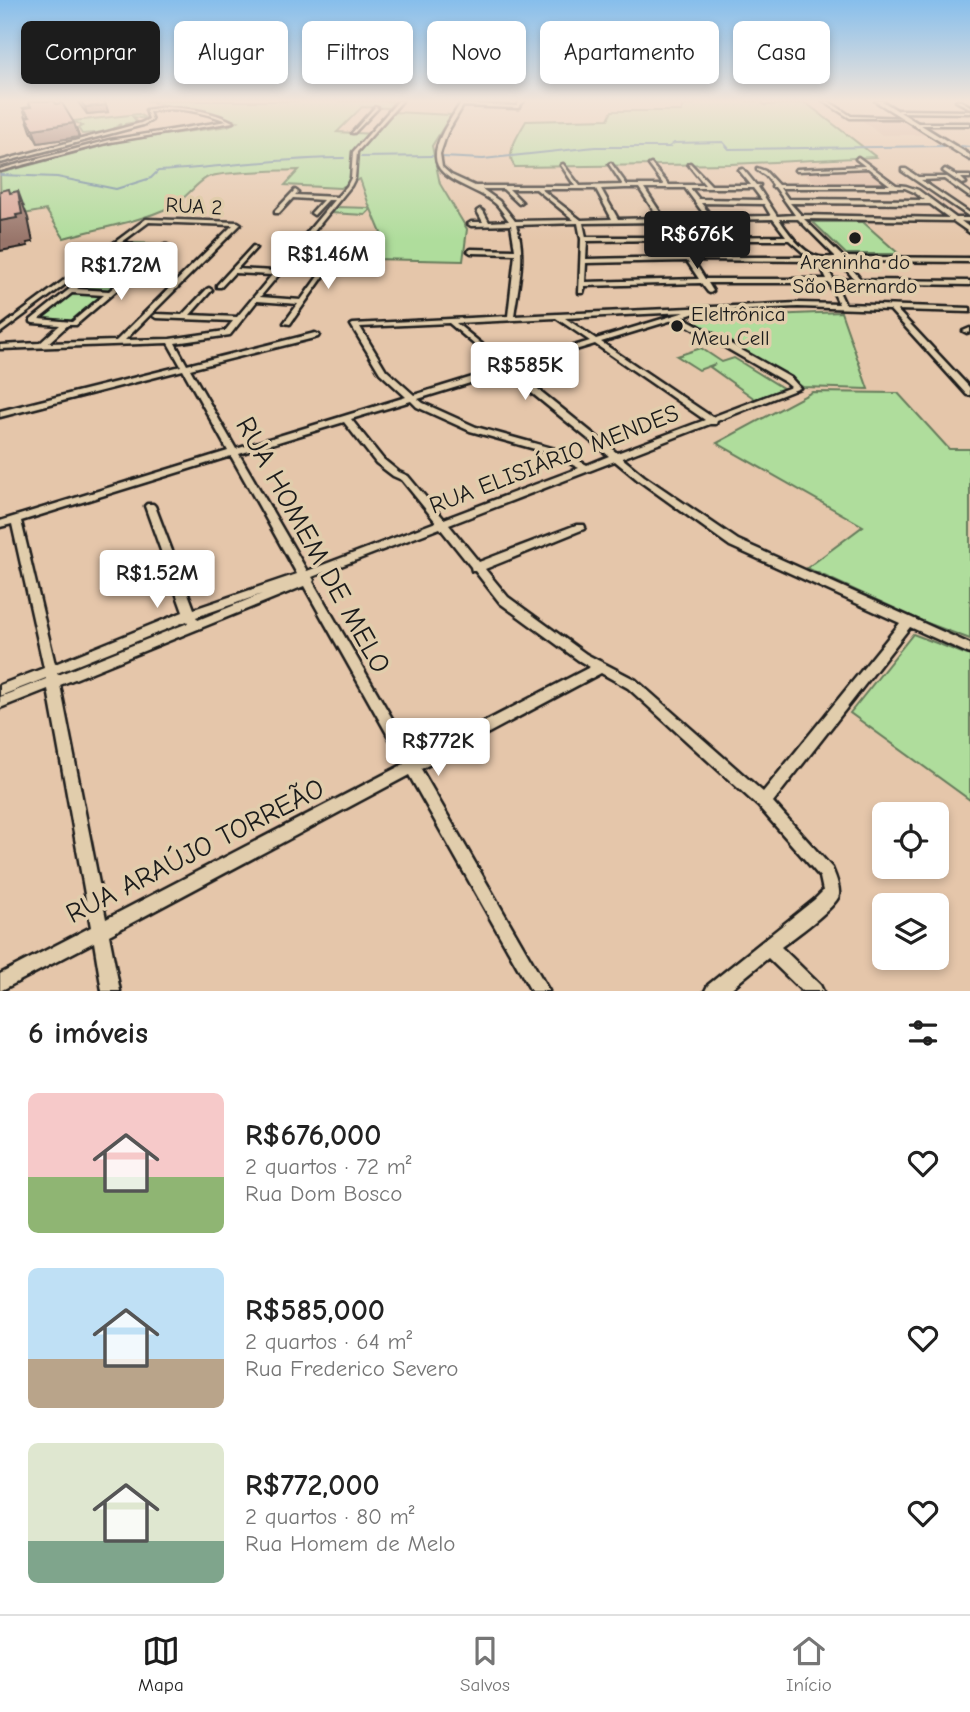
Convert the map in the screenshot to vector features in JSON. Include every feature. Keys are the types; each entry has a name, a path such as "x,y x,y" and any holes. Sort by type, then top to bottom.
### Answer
{"street":[{"path":"0,166 62,147"},
{"path":"53,151 78,147"},
{"path":"0,347 170,341 223,333 256,299 338,199 353,178 355,152 359,147"},
{"path":"439,147 436,153 443,172 497,200 514,223 517,252 511,316"},
{"path":"858,158 896,187"},
{"path":"611,164 626,187"},
{"path":"651,164 667,186"},
{"path":"690,164 709,186"},
{"path":"563,165 579,188"},
{"path":"814,187 797,170 869,167"},
{"path":"759,169 771,178 774,186 799,218 842,259 860,282"},
{"path":"741,170 758,186 775,219 813,259 822,262 842,304"},
{"path":"904,170 970,217"},
{"path":"917,170 927,178"},
{"path":"929,170 970,195"},
{"path":"945,170 970,188"},
{"path":"957,170 969,177"},
{"path":"956,177 969,177"},
{"path":"916,178 940,178"},
{"path":"686,186 711,220"},
{"path":"474,188 758,186"},
{"path":"774,186 896,187 916,191 970,231"},
{"path":"598,187 616,222"},
{"path":"641,187 710,291"},
{"path":"505,188 519,202"},
{"path":"538,188 580,222 584,239 581,288 705,281 970,283"},
{"path":"277,212 293,194 338,199"},
{"path":"938,195 970,195"},
{"path":"314,213 327,198"},
{"path":"697,201 765,202"},
{"path":"786,201 932,202"},
{"path":"480,211 487,224"},
{"path":"530,215 536,223"},
{"path":"471,224 970,217"},
{"name":"RUA 2","path":"0,331 148,220 238,224 118,343"},
{"path":"584,239 792,238"},
{"path":"288,323 345,242"},
{"path":"129,244 33,321 74,324 165,246"},
{"path":"219,286 253,248"},
{"path":"294,251 337,254"},
{"path":"471,251 517,252"},
{"path":"582,261 688,258 970,260"},
{"path":"284,263 328,266"},
{"path":"103,265 141,267"},
{"path":"233,271 276,273"},
{"path":"184,317 209,290"},
{"path":"71,291 110,293"},
{"path":"235,319 253,293 262,291"},
{"path":"256,299 303,302"},
{"path":"588,469 552,451 473,429 411,398 383,371 355,325 452,323 511,316 842,304 970,310"},
{"path":"891,307 970,393"},
{"path":"960,309 970,316"},
{"path":"0,524 699,310"},
{"path":"156,316 235,319"},
{"path":"557,316 713,422"},
{"name":"RUA ELISIÁRIO MENDES","path":"0,702 51,677 192,619 713,422 796,388 788,380 677,317"},
{"path":"41,346 66,323"},
{"path":"452,323 617,458 734,543 970,649"},
{"path":"0,414 315,335"},
{"name":"RUA HOMEM DE MELO","path":"170,341 540,991"},
{"path":"346,419 373,453 396,475 405,478 504,600 600,668 632,684 764,802 827,873 831,894 714,991"},
{"path":"150,506 192,619"},
{"path":"16,519 51,677 111,991"},
{"path":"476,568 580,527"},
{"path":"764,802 907,622"},
{"name":"RUA ARAÚJO TORREÃO","path":"0,982 600,668"},
{"name":"RUA ELISIÁRIO MENDES","path":"0,691 51,677"},
{"path":"769,947 814,991"}],"shaded area":[{"path":"866,170 888,186 817,185 803,172"}],"green space":[{"path":"97,147 432,147 440,184 467,229 463,261 372,259 381,233 371,209 365,215 331,213 336,207 370,208 360,179 340,188 285,185 299,170 215,175 198,184 175,204 158,212 64,238 46,210 1,218 0,173"},
{"path":"513,147 863,147 876,157 731,164 515,167"},
{"name":"Areninha do São Bernardo","path":"813,222 863,222 899,254 846,254"},
{"path":"134,243 162,244 138,265 108,264"},
{"path":"105,266 135,268 107,291 77,290"},
{"path":"72,293 103,295 72,321 40,319"},
{"path":"841,312 868,389 803,387 691,322 704,318"},
{"path":"701,348 722,362 734,358 786,390 755,399 710,367 715,364 699,370 677,356"},
{"path":"812,392 898,393 949,449 970,449 970,639 922,621 807,568 863,526 717,443"},
{"path":"913,634 970,656 970,800 850,713"}],"building":[{"path":"9,189 10,193 18,191 22,214 16,215 17,218 0,221 0,191"}],"waterway":[{"path":"442,157 483,159 593,147"},
{"path":"727,147 855,147"},
{"path":"361,157 432,156"},
{"path":"0,175 57,177 116,189 151,178 158,171 344,158"}],"place":[{"name":"Areninha do São Bernardo","path":"855,238"},
{"name":"Eleltrônica Meu Cell","path":"677,326"}]}
